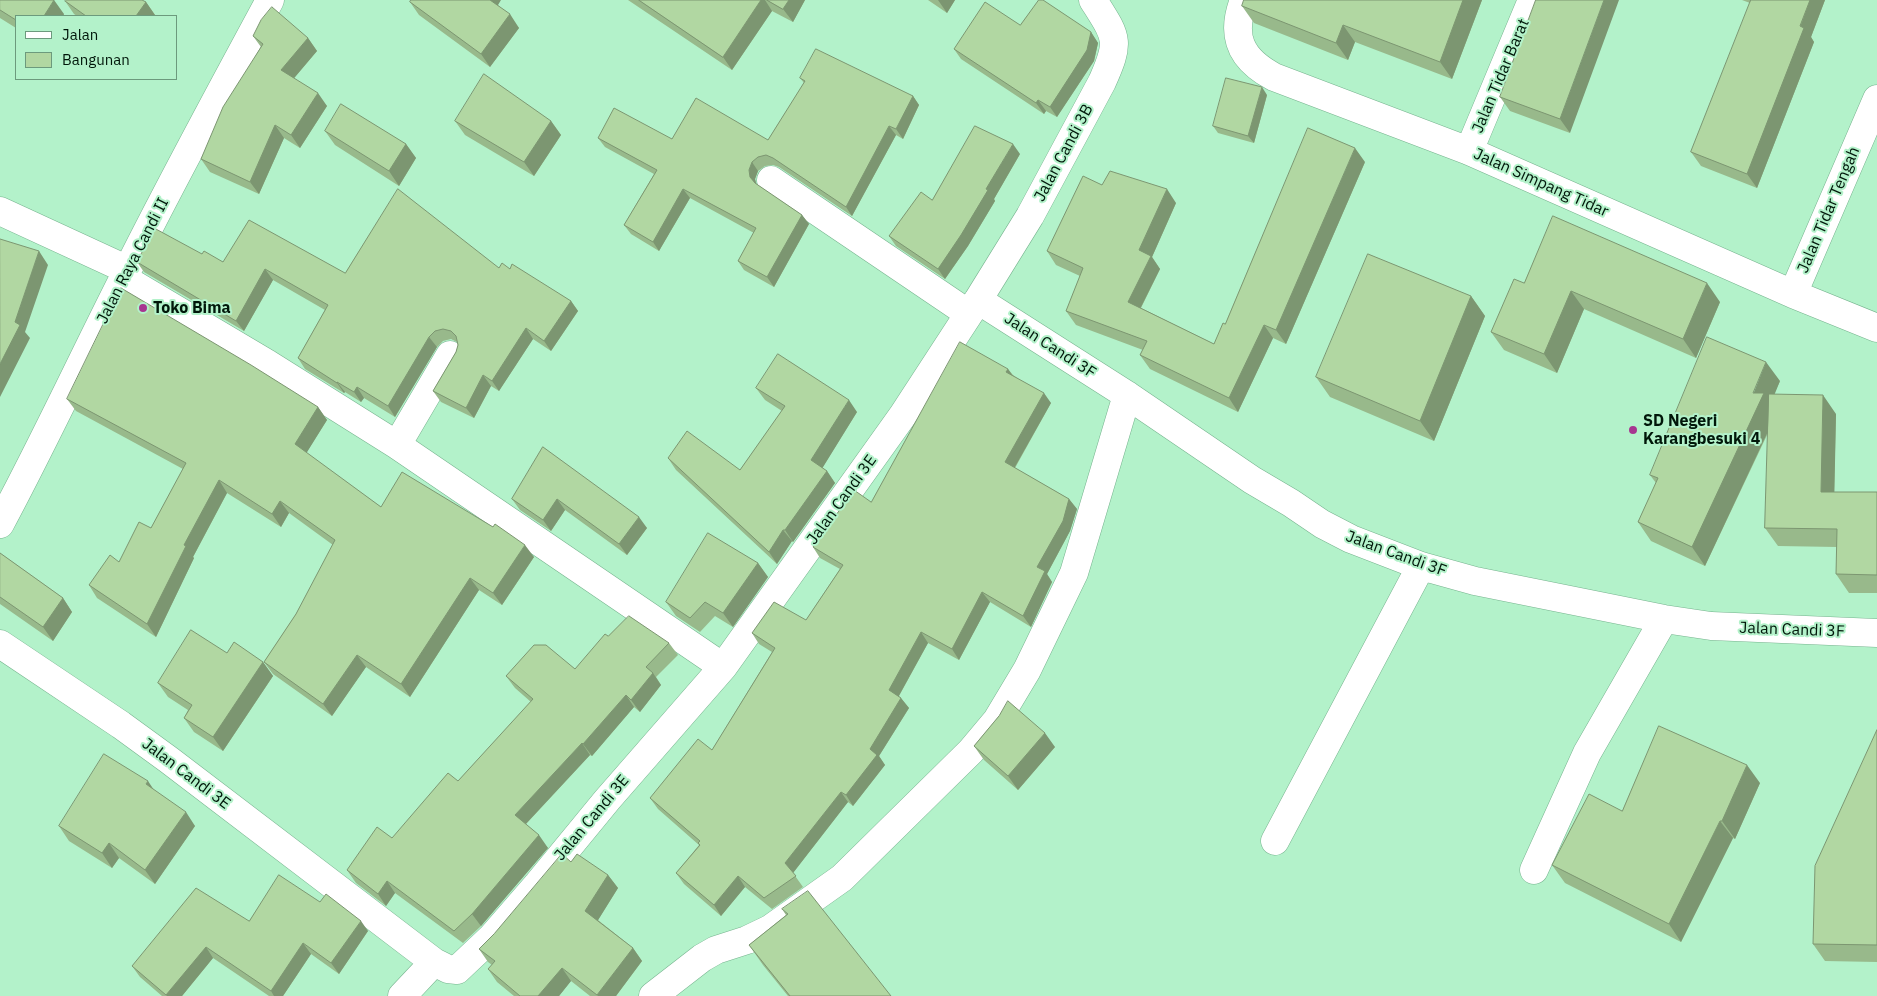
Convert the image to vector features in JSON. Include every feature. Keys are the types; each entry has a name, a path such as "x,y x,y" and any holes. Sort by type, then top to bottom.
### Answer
{"street":[{"name":"Jalan Raya Candi II","path":"0,524 206,117 270,0"},
{"name":"Jalan Candi 3B","path":"974,307 1030,216 1112,60 1115,42 1111,28 1093,0"},
{"name":"Jalan Tidar Barat","path":"1469,151 1532,0"},
{"name":"Jalan Simpang Tidar","path":"1241,8 1237,30 1241,46 1258,68 1274,77 1469,151 1793,294 1877,328"},
{"name":"Jalan Tidar Tengah","path":"1793,294 1877,99"},
{"name":"Jalan Candi 3F","path":"771,180 974,307 1127,395 1252,480 1291,502 1322,524 1350,539 1421,566 1475,581 1664,619 1711,626 1877,632"},
{"path":"0,211 126,274 397,445 723,667"},
{"name":"Jalan Candi 3E","path":"0,644 121,725 169,760 434,962 448,969 457,970 492,937 607,800 723,667 903,415 974,307"},
{"path":"397,445 450,355"},
{"path":"653,996 702,958 716,950 747,940 770,929 842,878 971,750 997,720 1027,670 1074,573 1127,395"},
{"path":"1275,840 1421,566"},
{"path":"1534,870 1587,753 1664,619"},
{"path":"402,996 434,962"}],"building":[{"path":"0,0 54,0 45,15 15,15 15,19 0,10"},
{"path":"142,0 146,2 137,15 85,15 65,1"},
{"path":"411,0 490,0 510,14 481,54 410,2"},
{"path":"639,0 761,0 723,57"},
{"path":"767,0 789,0 783,9"},
{"path":"1039,0 1043,0 1091,32 1087,50 1050,107 1038,100 1036,103 954,49 985,2 1020,25"},
{"path":"1244,0 1463,0 1440,62 1343,25 1336,43 1242,6"},
{"path":"1536,0 1604,0 1560,119 1500,97"},
{"path":"1751,0 1810,0 1800,26 1804,28 1747,174 1691,152"},
{"path":"272,7 308,38 281,70 318,93 291,135 275,125 250,182 201,159 223,107 263,44 253,36 261,20"},
{"path":"816,49 913,96 896,129 889,126 846,207 773,158 766,155 758,157 752,162 749,170 750,177 755,183 802,215 767,277 738,261 756,228 683,189 653,242 624,225 657,170 598,138 614,108 672,139 696,98 768,140 805,81 800,78"},
{"path":"484,74 551,121 524,162 455,121"},
{"path":"1226,78 1262,87 1248,136 1213,126"},
{"path":"341,104 406,144 389,171 325,131"},
{"path":"975,126 1013,144 961,235 938,269 889,236 921,192 932,200"},
{"path":"1308,128 1355,148 1276,330 1264,325 1229,398 1140,355 1147,341 1066,311 1083,268 1047,251 1083,176 1102,185 1110,171 1167,189 1139,250 1151,256 1128,302 1214,344 1223,323 1225,324"},
{"path":"398,189 499,268 502,263 510,269 512,264 571,301 544,341 526,328 492,381 483,375 466,408 433,391 456,352 458,345 456,336 451,331 443,329 435,331 429,337 388,406 357,387 354,392 337,383 298,358 328,305 265,269 236,321 137,262 154,228 202,254 204,251 223,262 249,220 345,273"},
{"path":"1553,216 1707,283 1683,339 1571,291 1544,354 1491,332 1514,279 1524,283"},
{"path":"0,239 39,251 15,322 20,325 0,364"},
{"path":"1368,254 1471,296 1420,421 1316,377"},
{"path":"121,288 318,407 295,444 381,507 402,472 493,527 495,524 525,545 493,593 470,578 401,684 357,655 323,704 264,662 296,614 335,540 280,501 272,514 219,480 184,545 186,546 147,624 89,585 110,555 119,562 139,522 151,528 186,463 67,399"},
{"path":"1707,337 1766,362 1753,393 1764,393 1692,547 1638,522 1658,478 1650,475"},
{"path":"960,342 1008,369 1006,372 1044,393 1005,462 1069,499 1063,521 1037,567 1045,571 1023,616 982,592 952,649 921,632 889,690 901,698 870,749 877,755 846,795 841,792 785,863 796,876 764,898 738,876 714,905 676,873 700,845 698,843 700,841 650,798 698,739 712,750 775,648 752,633 774,602 806,620 843,565 813,547 854,490 871,502"},
{"path":"778,354 849,400 811,460 827,471 769,552 668,458 687,431 740,470 785,406 756,388"},
{"path":"1769,394 1823,395 1821,492 1877,492 1877,575 1836,574 1837,529 1765,528"},
{"path":"543,447 639,517 619,544 557,499 543,520 512,499"},
{"path":"708,533 758,563 723,613 705,602 690,618 666,602"},
{"path":"0,553 63,598 43,627 0,597"},
{"path":"629,616 669,643 646,667 653,673 631,700 626,695 583,744 515,815 539,835 472,914 454,931 387,881 378,894 347,870 377,827 392,838 448,773 458,781 533,699 506,676 534,645 546,645 575,669 605,634 608,636"},
{"path":"191,630 227,653 234,642 263,662 213,737 184,718 192,705 158,683"},
{"path":"1008,701 1045,733 1008,776 974,746 999,716"},
{"path":"1659,726 1747,765 1722,821 1720,821 1669,924 1552,865 1589,794 1622,811"},
{"path":"1877,730 1877,945 1813,944 1815,866"},
{"path":"104,754 148,781 146,784 186,812 145,870 109,843 102,853 59,826"},
{"path":"562,854 571,862 577,854 608,875 585,911 633,948 597,995 562,968 538,996 520,996 488,969 495,961 479,949"},
{"path":"279,875 320,902 326,894 361,921 331,963 303,943 271,991 206,947 166,995 132,966 196,888 249,921"},
{"path":"808,891 891,996 790,996 749,945 788,914 782,909"}],"place":[{"name":"Toko Bima","path":"143,308"},
{"name":"SD Negeri Karangbesuki 4","path":"1633,430"}]}
